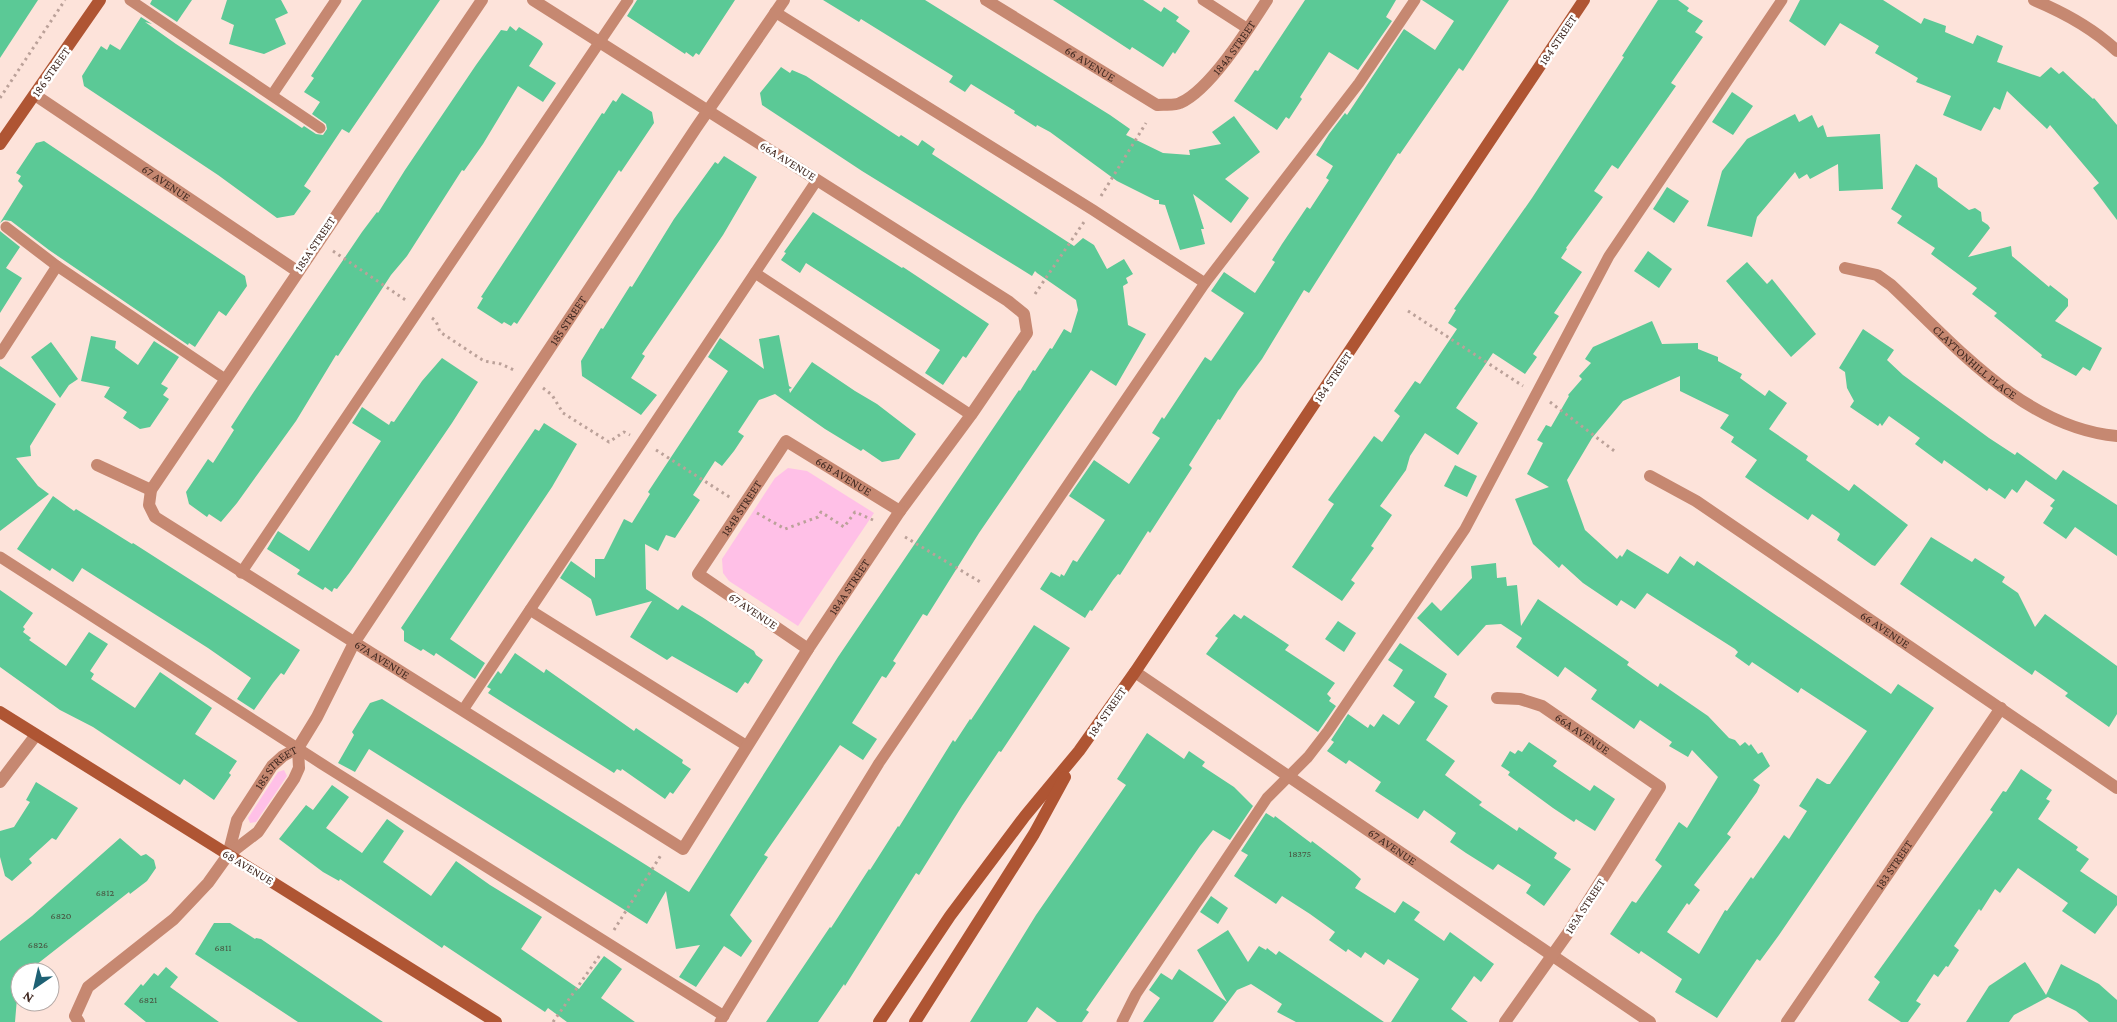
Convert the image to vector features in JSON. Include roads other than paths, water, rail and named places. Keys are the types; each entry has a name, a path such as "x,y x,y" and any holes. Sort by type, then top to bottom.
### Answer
{"main road":[{"name":"186 STREET","path":"0,144 100,0"},
{"name":"184 STREET","path":"879,1022 950,916 1025,816 1079,751 1135,672 1584,0"},
{"name":"68 AVENUE","path":"0,712 496,1022"},
{"name":"184 STREET","path":"915,1022 1034,834 1079,751"}],"street":[{"name":"185A STREET","path":"151,490 297,271 482,0"},
{"name":"66A AVENUE","path":"533,0 1008,300 1024,314 1026,333"},
{"name":"185 STREET","path":"228,855 237,820 282,756 298,748 317,717 354,643 707,111 784,0"},
{"name":"66 AVENUE","path":"986,0 1157,104 1178,104 1199,92"},
{"name":"184A STREET","path":"1199,92 1248,29 1267,0"},
{"path":"2034,0 2064,12 2101,36 2117,52"},
{"name":"67 AVENUE","path":"35,95 297,271"},
{"name":"CLAYTONHILL PLACE","path":"1845,268 1877,275 1891,284 1975,363 2016,397 2041,413 2078,428 2117,436"},
{"name":"184A STREET","path":"683,849 808,649 900,511 970,415 1026,333"},
{"name":"66B AVENUE","path":"786,441 900,511"},
{"name":"184B STREET","path":"698,574 786,441"},
{"path":"97,465 151,490"},
{"name":"66 AVENUE","path":"1650,476 1696,501 2117,788"},
{"name":"67A AVENUE","path":"151,490 149,506 155,518 683,849"},
{"name":"67 AVENUE","path":"698,574 808,649"},
{"name":"67 AVENUE","path":"1135,672 1650,1022"},
{"name":"66A AVENUE","path":"1497,698 1520,699 1542,706 1660,787"},
{"name":"183 STREET","path":"1787,1022 2001,708"},
{"path":"0,782 36,735"},
{"name":"185 STREET","path":"77,1019 88,987 174,918 208,883 228,855 258,832 299,768 298,748"},
{"name":"183A STREET","path":"1505,1022 1568,933 1660,787"}],"lane":[{"path":"130,0 320,128"},
{"path":"272,95 336,0"},
{"path":"240,573 418,308 601,43 628,0"},
{"path":"1203,0 1248,29"},
{"path":"0,558 722,1019 879,762 1205,283 1359,83 1415,0"},
{"path":"1122,1022 1136,994 1267,798 1289,777 1328,732 1466,528 1609,256 1782,0"},
{"path":"775,12 1093,210 1205,283"},
{"path":"463,710 818,180"},
{"path":"6,227 57,266 225,379"},
{"path":"0,354 57,266"},
{"path":"755,273 970,415"},
{"path":"530,610 747,746"}]}
